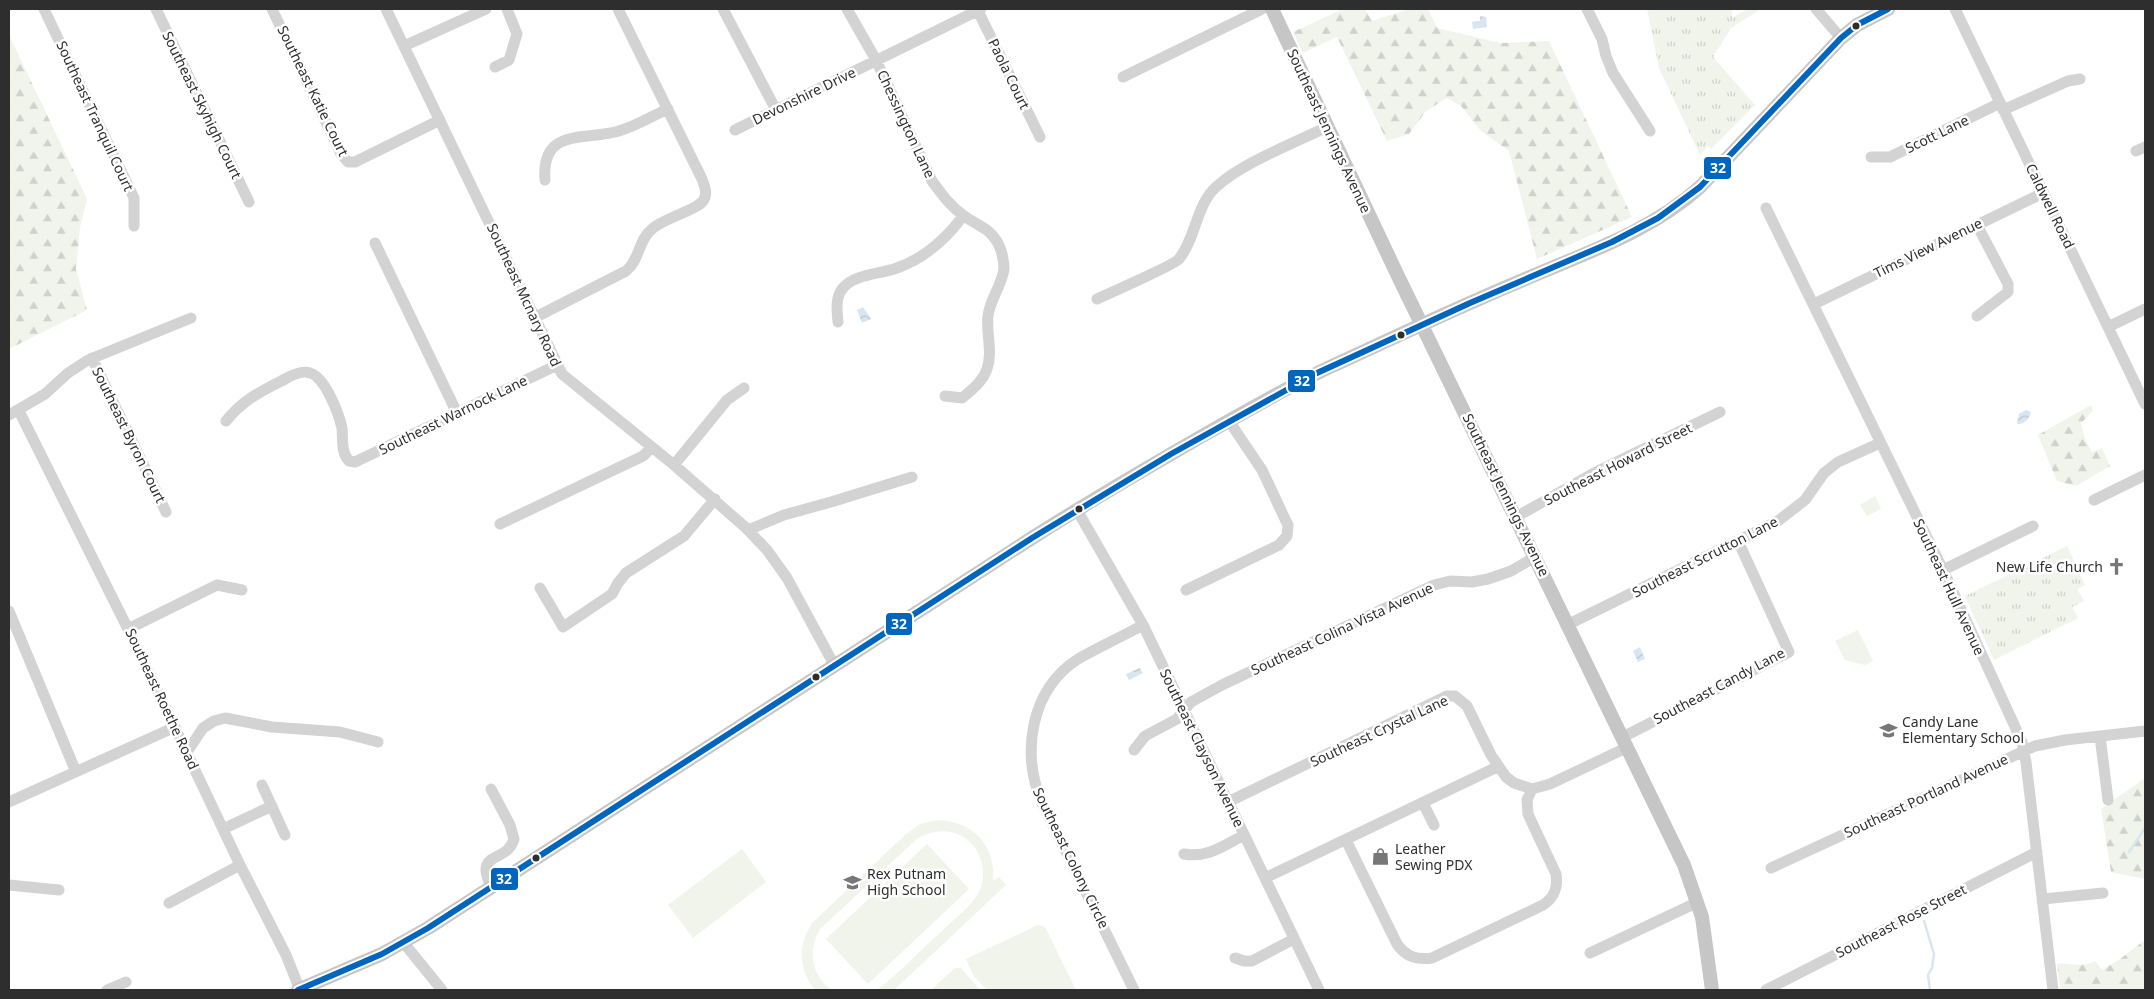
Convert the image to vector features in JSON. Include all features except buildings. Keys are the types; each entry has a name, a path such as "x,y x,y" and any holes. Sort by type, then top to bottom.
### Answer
{"main road":[{"name":"Southeast Jennings Avenue","path":"1272,9 1422,325 1687,870 1704,924 1712,990"},
{"path":"299,990 382,954 404,942 492,888 1077,510 1230,421 1314,374 1595,250 1658,219 1691,195 1841,38 1857,25 1888,9"}],"street":[{"name":"Southeast Tranquil Court","path":"44,9 134,198 134,226"},
{"name":"Southeast Skyhigh Court","path":"156,9 248,202"},
{"name":"Southeast Katie Court","path":"272,9 341,154 348,162 355,162 440,120"},
{"name":"Southeast Mcnary Road","path":"386,9 536,317 557,365 569,382 674,464 748,530 767,550 787,578 832,661 828,671"},
{"path":"404,46 486,9"},
{"path":"494,66 509,60 516,34 507,9"},
{"path":"536,317 626,271 636,260 643,240 651,229 698,206 703,201 706,193 668,108 618,9"},
{"path":"723,9 776,110"},
{"name":"Chessington Lane","path":"847,9 876,60 932,181 945,199 963,216 987,230 997,240 1001,252 1004,268 991,300 988,316 990,357 987,370 977,385 962,398 945,396"},
{"path":"952,9 958,20"},
{"path":"1123,77 1262,9"},
{"path":"1587,9 1602,39 1613,73 1650,131"},
{"path":"1816,9 1841,38"},
{"name":"Caldwell Road","path":"1955,9 2145,404"},
{"name":"Devonshire Drive","path":"735,130 979,10"},
{"name":"Paola Court","path":"979,10 1040,137"},
{"name":"Scott Lane","path":"1871,157 1890,157 2002,107 2068,81 2080,79"},
{"path":"545,180 547,157 555,145 571,138 620,130 668,108"},
{"path":"1097,299 1178,260 1188,245 1206,202 1214,189 1231,174 1327,127"},
{"name":"Tims View Avenue","path":"1814,304 2043,192"},
{"name":"Southeast Hull Avenue","path":"1766,208 1943,570 2024,750 2053,990"},
{"path":"838,322 838,298 843,288 858,279 882,273 914,261 951,232 963,216"},
{"path":"1977,225 2008,284 2008,292 1977,316"},
{"path":"375,243 457,413"},
{"path":"2108,327 2145,309"},
{"path":"14,413 45,394 68,373 92,358 191,318"},
{"name":"Southeast Byron Court","path":"92,358 166,512"},
{"name":"Southeast Warnock Lane","path":"226,421 250,396 294,374 308,372 320,380 335,407 340,421 344,457 349,461 363,459 557,365"},
{"path":"674,464 727,400 744,388"},
{"name":"Southeast Howard Street","path":"1516,517 1594,473 1720,412"},
{"name":"Southeast Roethe Road","path":"14,413 128,629 240,865 286,955 299,990"},
{"path":"1186,590 1279,545 1287,536 1288,525 1286,519 1262,470 1230,421"},
{"name":"Southeast Scrutton Lane","path":"1569,624 1778,521 1805,500 1824,473 1838,462 1880,443"},
{"path":"500,524 643,456 652,447"},
{"path":"2094,500 2145,474"},
{"path":"748,530 784,515 912,477"},
{"path":"540,588 563,627 612,594 626,573 684,536 714,499"},
{"name":"Southeast Clayson Avenue","path":"1077,510 1143,625 1319,990"},
{"path":"1943,570 2033,526"},
{"name":"Southeast Candy Lane","path":"1625,742 1789,652 1738,541"},
{"name":"Southeast Colina Vista Avenue","path":"1134,750 1145,736 1176,719 1191,702 1222,685 1434,585 1450,581 1472,582 1488,579 1536,557"},
{"path":"128,629 218,585 242,590"},
{"path":"9,611 76,772"},
{"name":"Southeast Colony Circle","path":"1134,990 1037,790 1033,777 1030,749 1039,709 1045,696 1060,676 1078,660 1143,625"},
{"name":"Southeast Crystal Lane","path":"1228,802 1447,696 1455,696 1467,706 1497,767"},
{"path":"187,752 203,728 214,721 225,718 272,728 340,732 378,742"},
{"path":"9,802 175,727"},
{"name":"Southeast Portland Avenue","path":"1771,868 2024,750 2053,742 2145,731"},
{"path":"2100,736 2108,800"},
{"path":"1265,878 1497,767 1514,783 1532,789 1550,784 1625,742"},
{"path":"262,785 285,835"},
{"path":"491,789 510,825 514,839 510,848 491,860 486,867 486,875 492,888"},
{"path":"1346,840 1403,953 1412,958 1432,958 1543,905 1554,895 1557,884 1556,874 1528,814 1527,800 1532,789"},
{"path":"1423,803 1434,825"},
{"path":"223,829 272,806"},
{"path":"1184,854 1198,856 1206,854 1244,835"},
{"name":"Southeast Rose Street","path":"1766,990 2037,852"},
{"path":"169,903 240,865"},
{"path":"9,885 59,890"},
{"path":"2042,899 2103,893"},
{"path":"1590,953 1698,902"},
{"path":"1235,958 1252,961 1294,939"},
{"path":"404,942 442,990"},
{"path":"107,990 126,982"}],"green space":[{"path":"1343,9 1365,9 1372,21 1409,9 1428,9 1437,28 1500,43 1549,41 1632,217 1537,259 1509,151 1481,131 1461,106 1447,98 1426,111 1409,134 1387,141 1337,37 1303,53 1293,32"},
{"path":"1647,9 1732,9 1732,18 1747,9 1761,9 1731,28 1713,57 1755,105 1711,149 1708,146 1700,155 1659,68"},
{"path":"9,35 87,199 80,227 76,269 87,310 9,349"},
{"path":"2091,405 2093,411 2081,423 2085,439 2092,452 2102,448 2110,466 2076,486 2057,481 2038,435"},
{"path":"1875,496 1881,509 1867,516 1860,505"},
{"path":"2067,546 2085,585 2077,589 2084,601 2072,607 2078,618 1994,660 1965,596"},
{"path":"1858,630 1873,661 1865,665 1845,660 1835,641"},
{"path":"2145,778 2145,879 2111,872 2101,809"},
{"path":"938,820 951,821 962,825 980,838 991,857 993,881 999,877 1006,885 894,990 877,990 967,908 976,897 982,885 982,863 976,849 965,838 947,831 941,831 918,838 820,929 813,945 813,962 819,978 832,990 815,990 805,974 802,957 804,940 812,923 905,835 920,824"},
{"path":"927,844 969,889 868,984 826,939"},
{"path":"742,849 766,882 693,938 668,905"},
{"path":"1038,925 1045,927 1076,990 987,990 973,975 966,959"},
{"path":"2145,940 2145,990 2060,990 2057,964 2085,965 2095,961 2102,970"},
{"path":"955,968 961,968 980,990 931,990"}],"water":[{"path":"1480,16 1486,17 1487,27 1473,29 1472,22 1480,21"},
{"path":"863,307 871,319 862,323 857,310"},
{"path":"2026,410 2031,412 2029,417 2026,421 2017,424 2019,414"},
{"path":"1640,647 1645,659 1638,662 1633,651"},
{"path":"1140,668 1143,673 1129,680 1126,674"}],"waterway":[{"path":"2129,852 2145,828"},
{"path":"1924,921 1934,954 1932,968 1928,975 1930,990"}],"transit line":[{"name":"32","path":"298,990 382,954 428,928 1032,538 1171,454 1317,373 1470,303 1612,242 1658,218 1700,187 1841,38 1857,25 1888,9"}],"place":[{"name":"New Life Church","path":"2117,567"},
{"name":"Candy Lane Elementary School","path":"1888,730"},
{"name":"Leather Sewing PDX","path":"1381,857"},
{"name":"Rex Putnam High School","path":"853,882"}]}
